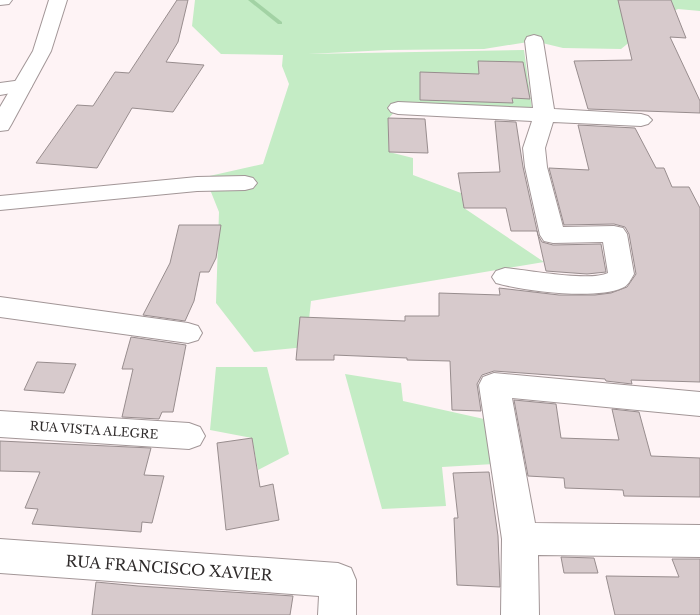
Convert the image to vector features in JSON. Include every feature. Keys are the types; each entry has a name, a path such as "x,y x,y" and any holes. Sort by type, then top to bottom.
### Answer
{"street":[{"path":"0,125 42,51 58,0"},
{"path":"505,277 591,285 610,283 617,280 621,274 614,234 553,235 536,167 534,148 544,116 534,41"},
{"path":"0,89 22,86"},
{"path":"398,108 641,120"},
{"path":"0,203 197,184 245,183"},
{"path":"0,307 188,333"},
{"path":"520,615 520,540 494,385 700,404"},
{"name":"RUA VISTA ALEGRE","path":"0,424 189,436"},
{"path":"520,540 700,541"},
{"name":"RUA FRANCISCO XAVIER","path":"0,556 337,598"}],"green space":[{"path":"195,0 700,0 700,11 678,9 662,16 621,49 563,48 534,41 484,49 388,50 308,54 524,50 533,116 398,108 388,119 389,152 413,158 413,175 461,193 464,208 544,262 311,301 306,347 254,352 216,303 219,212 205,177 263,164 289,84 282,66 283,55 221,54 192,26"},
{"path":"216,367 267,367 289,454 258,470 252,438 210,430"},
{"path":"345,374 401,383 403,401 484,419 494,464 442,467 446,506 382,509"}],"building":[{"path":"177,0 188,0 178,42 166,62 204,65 173,112 132,108 97,168 36,163 77,105 93,106 115,72 129,73"},
{"path":"618,0 671,0 686,38 670,37 700,101 700,113 588,109 574,61 632,60"},
{"path":"478,61 523,62 530,99 512,98 513,103 420,100 420,72 479,74"},
{"path":"388,118 425,119 428,153 389,152"},
{"path":"495,121 516,122 523,167 538,235 542,242 553,245 601,244 606,272 587,274 546,271 537,231 511,231 506,208 464,208 458,173 500,172"},
{"path":"578,125 635,128 656,168 664,168 672,187 689,187 700,208 700,382 631,380 632,384 606,381 605,379 494,371 482,375 477,384 481,411 452,410 450,361 334,355 334,360 296,360 300,317 405,321 405,316 439,316 439,293 500,295 499,288 559,295 595,295 611,293 627,287 636,274 629,234 625,227 614,224 564,225 549,168 589,170"},
{"path":"179,225 221,225 216,258 209,272 200,272 194,301 185,321 143,315 170,263"},
{"path":"131,337 186,345 173,412 162,412 159,419 122,417 133,369 122,369"},
{"path":"37,362 76,364 64,393 24,390"},
{"path":"514,400 556,404 561,438 619,440 612,409 639,412 651,456 700,458 700,497 624,496 623,490 565,488 564,478 528,476"},
{"path":"252,438 260,487 273,484 279,520 226,530 217,443"},
{"path":"0,441 151,448 144,475 164,476 152,523 142,522 141,532 32,524 38,509 25,508 40,472 0,471"},
{"path":"489,472 498,536 500,587 457,585 454,518 458,518 453,473"},
{"path":"561,557 594,558 598,573 564,573"},
{"path":"672,559 700,559 700,615 615,615 606,576 679,577"},
{"path":"96,582 293,596 290,615 92,615"}],"waterway":[{"path":"251,0 280,23"}]}
